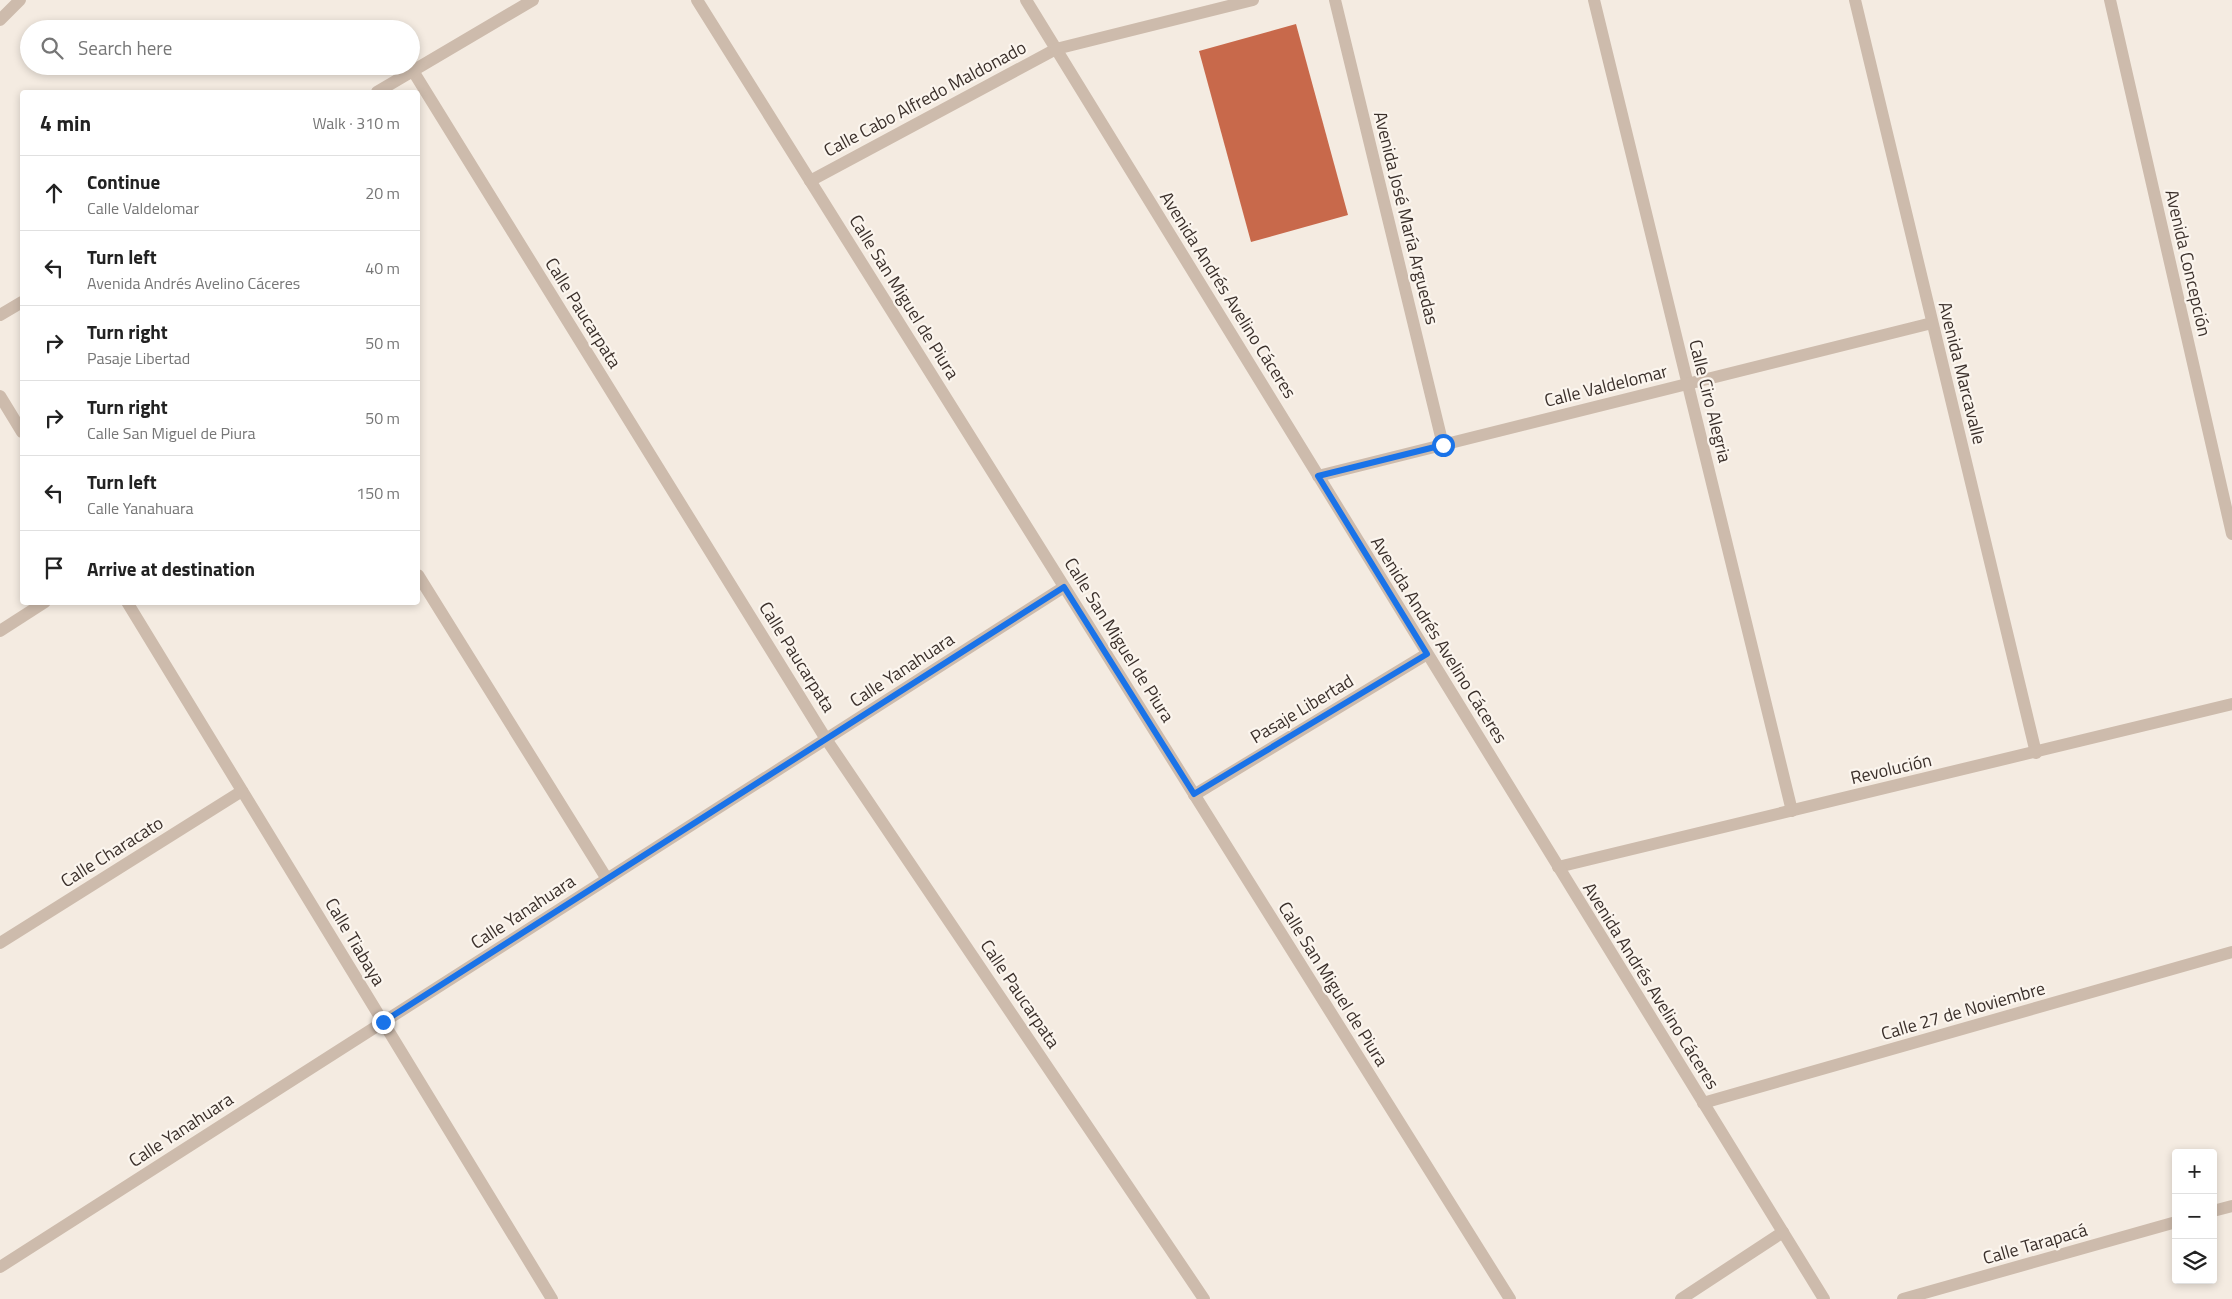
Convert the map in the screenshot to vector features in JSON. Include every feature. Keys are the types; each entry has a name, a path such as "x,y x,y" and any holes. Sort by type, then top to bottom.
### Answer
{"street":[{"path":"0,20 20,0"},
{"path":"420,67 533,0"},
{"name":"Calle San Miguel de Piura","path":"697,0 1510,1299"},
{"name":"Avenida Andrés Avelino Cáceres","path":"1026,0 1824,1299"},
{"name":"Calle Cabo Alfredo Maldonado","path":"810,181 1056,49 1253,0"},
{"name":"Avenida José María Arguedas","path":"1334,0 1443,445"},
{"name":"Calle Ciro Alegria","path":"1594,0 1792,811"},
{"name":"Avenida Marcavalle","path":"1855,0 2036,753"},
{"name":"Avenida Concepción","path":"2110,0 2232,534"},
{"path":"380,90 406,75"},
{"name":"Calle Paucarpata","path":"415,75 826,739 1204,1299"},
{"path":"0,316 20,303"},
{"name":"Calle Valdelomar","path":"1318,476 1932,323"},
{"path":"0,396 20,429"},
{"path":"420,578 607,879"},
{"name":"Calle Yanahuara","path":"0,1267 1064,587"},
{"path":"0,631 39,605"},
{"name":"Calle Tiabaya","path":"129,605 552,1299"},
{"name":"Pasaje Libertad","path":"1194,794 1427,654"},
{"name":"Revolución","path":"1558,867 2036,753 2232,704"},
{"name":"Calle Characato","path":"0,943 242,791"},
{"name":"Calle 27 de Noviembre","path":"1703,1103 2232,952"},
{"path":"2217,1210 2232,1206"},
{"name":"Calle Tarapacá","path":"1903,1299 2172,1223"},
{"path":"1681,1299 1783,1232"}],"building":[{"path":"1296,24 1348,215 1251,242 1199,51"}],"route":[{"path":"383,1022 1064,587 1194,794 1427,654 1318,476 1443,445"}]}
